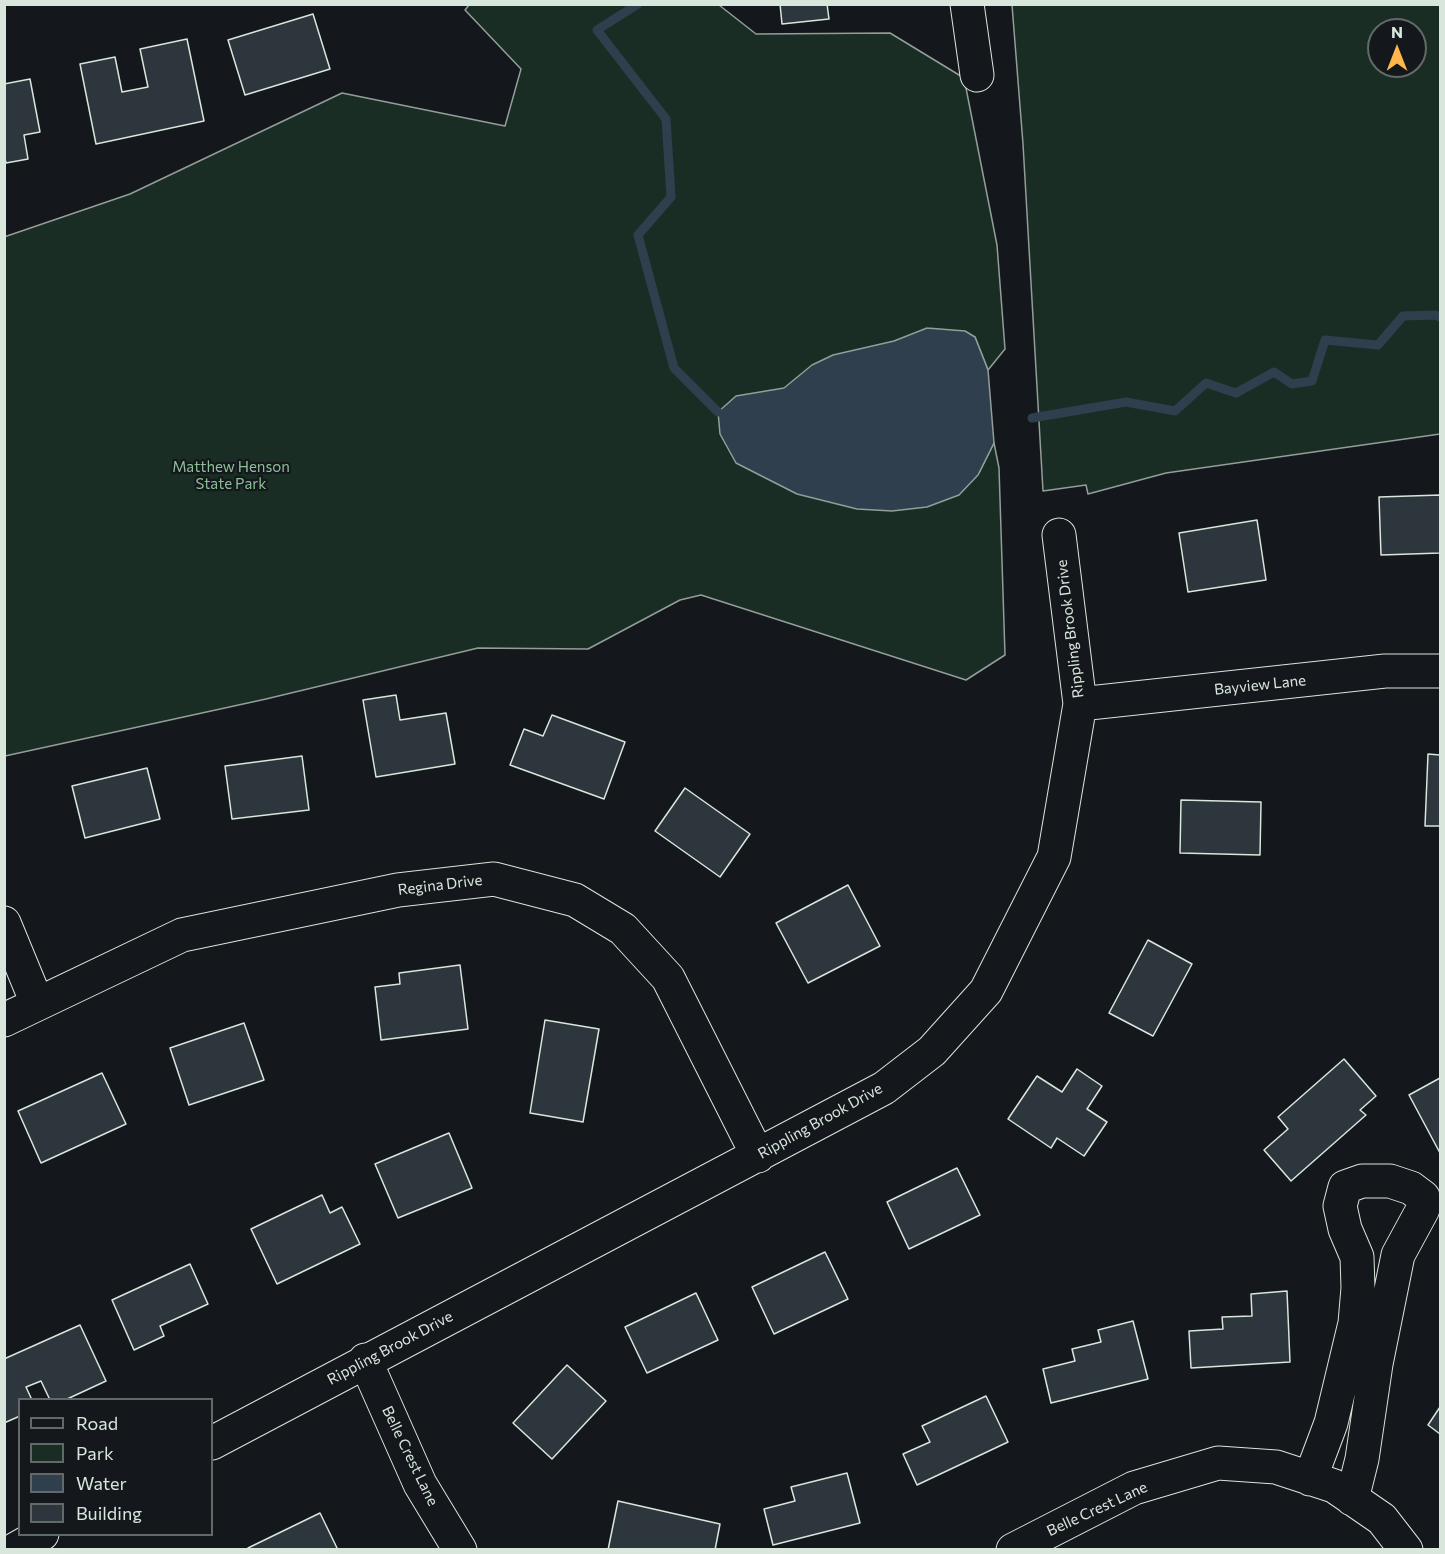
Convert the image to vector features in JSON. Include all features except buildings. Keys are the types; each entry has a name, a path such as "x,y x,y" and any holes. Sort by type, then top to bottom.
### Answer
{"street":[{"path":"967,4 977,75"},
{"name":"Rippling Brook Drive","path":"213,1442 365,1360 884,1088 932,1051 987,991 1054,856 1080,704 1059,535"},
{"name":"Bayview Lane","path":"1080,704 1385,671 1440,671"},
{"name":"Regina Drive","path":"4,1020 182,935 398,890 494,879 575,900 623,929 668,978 758,1156"},
{"path":"4,923 38,1003"},
{"path":"1310,1479 1331,1423 1355,1323 1358,1288 1357,1257 1345,1229 1340,1206 1345,1186 1362,1181 1390,1180 1411,1188 1423,1197 1423,1209 1398,1255 1376,1365 1362,1459 1352,1499"},
{"name":"Belle Crest Lane","path":"365,1360 420,1484 460,1550"},
{"name":"Belle Crest Lane","path":"1012,1550 1134,1488 1218,1463 1276,1467 1334,1486 1382,1519 1406,1550"},
{"path":"14,1550 38,1536"}],"green space":[{"name":"Matthew Henson State Park","path":"469,5 719,5 756,34 890,33 964,78 997,245 1005,349 988,370 975,337 979,473 994,443 999,468 1005,655 966,680 701,595 680,600 588,649 478,648 266,699 5,756 4,237 130,194 342,93 505,126 521,69 465,10"},
{"path":"1012,5 1440,5 1440,434 1166,473 1088,494 1086,485 1043,491 1023,144"}],"water":[{"path":"927,328 965,331 975,337 988,370 994,443 978,475 959,495 927,507 892,511 857,509 797,494 736,463 720,434 718,412 736,396 784,388 812,365 833,355 894,341"}],"waterway":[{"path":"638,4 597,30 666,119 671,197 638,235 674,368 718,412"},
{"path":"1032,418 1126,402 1175,411 1206,383 1236,393 1274,372 1292,384 1312,381 1325,340 1378,345 1403,316 1435,315 1440,317"}]}
